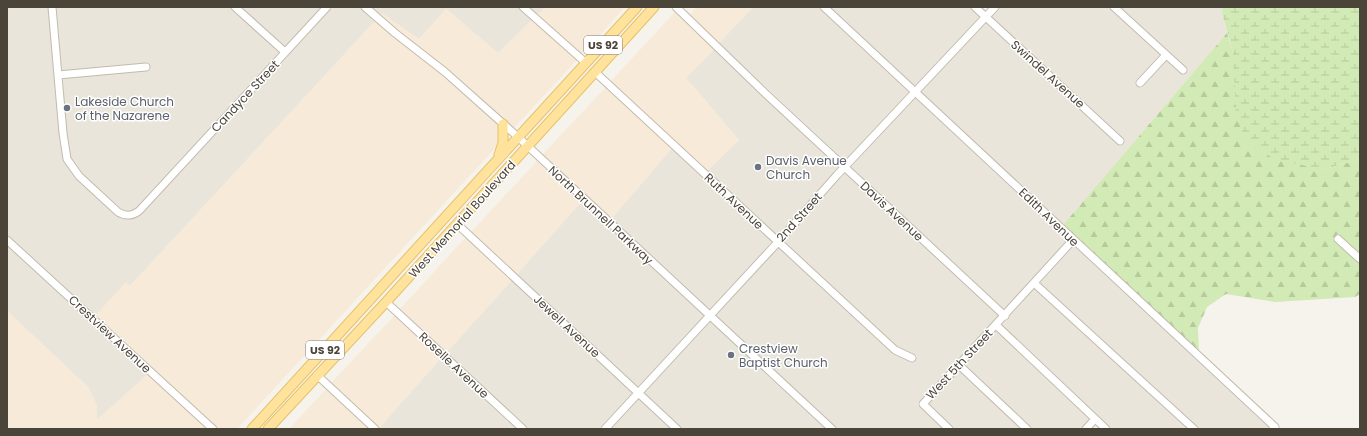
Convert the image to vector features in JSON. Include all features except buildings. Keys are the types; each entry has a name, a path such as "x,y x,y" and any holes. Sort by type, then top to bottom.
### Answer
{"main road":[{"name":"West Memorial Boulevard","path":"252,429 637,7"},
{"name":"West Memorial Boulevard","path":"268,429 386,302 652,8"},
{"path":"497,160 503,143 503,124"},
{"path":"386,302 397,270"},
{"path":"367,322 378,292"}],"street":[{"name":"Candyce Street","path":"52,7 63,133 67,159 79,176 118,212 129,216 139,211 327,7"},
{"path":"235,7 285,52"},
{"name":"North Brunnell Parkway","path":"365,7 394,33 445,72 518,137 832,429"},
{"path":"523,7 586,63"},
{"name":"Davis Avenue","path":"676,7 783,110 845,166 1004,316"},
{"name":"Edith Avenue","path":"824,7 1274,428"},
{"name":"Swindel Avenue","path":"975,7 1120,141"},
{"name":"2nd Street","path":"605,429 778,242 845,166 995,7"},
{"path":"1114,7 1183,70"},
{"path":"1140,83 1166,55"},
{"path":"58,75 146,67"},
{"name":"Ruth Avenue","path":"595,72 895,350 912,358"},
{"name":"Jewell Avenue","path":"457,224 677,429"},
{"path":"1338,239 1360,259"},
{"name":"Crestview Avenue","path":"7,240 213,429"},
{"path":"1004,316 1073,240"},
{"path":"1034,283 1194,429"},
{"name":"Roselle Avenue","path":"386,302 523,429"},
{"name":"West 5th Street","path":"950,429 923,404 1004,316"},
{"path":"996,325 1106,429"},
{"path":"958,365 1028,429"},
{"path":"317,375 375,429"},
{"path":"1086,429 1095,419"}],"shaded area":[{"path":"7,7 48,7 59,133 63,159 77,179 116,214 123,218 129,219 142,214 333,7 360,7 375,21 130,286 126,283 95,316 7,235"},
{"path":"56,7 229,7 279,52 136,208 128,212 124,211 82,174 71,158 66,133 63,78 150,70 149,63 62,71"},
{"path":"240,7 322,7 284,47"},
{"path":"370,7 518,7 532,20 498,53 446,9 419,39 382,14 380,15"},
{"path":"528,7 546,7 537,15"},
{"path":"546,7 625,7 582,55 537,15"},
{"path":"697,7 753,7 719,43 689,15"},
{"path":"753,7 818,7 909,92 845,161 719,43"},
{"path":"829,7 970,7 980,17 914,87"},
{"path":"1001,7 1109,7 1161,55 1135,83 1141,88 1167,60 1183,75 1188,70 1120,7 1223,7 1222,14 1227,33 1063,225 920,92 986,22 1118,143 1122,138 991,17"},
{"path":"446,9 498,53 532,20 577,60 514,128 447,69 380,15 382,13 419,39"},
{"path":"675,12 714,49 686,78 739,140 707,171 611,81"},
{"path":"375,21 442,75 499,125 498,145 237,429 218,429 95,316 126,282 130,286"},
{"path":"714,49 839,166 777,236 707,171 739,140 686,78"},
{"path":"606,87 672,148 611,219 542,155"},
{"path":"915,97 1068,240 1004,310 851,167"},
{"path":"672,148 772,242 709,310 611,219"},
{"path":"537,161 607,225 581,202 517,274 471,232"},
{"path":"846,172 999,316 917,404 944,429 837,429 715,315 778,247 892,353 915,363 917,356 897,347 783,242"},
{"path":"581,202 705,315 638,387 517,274"},
{"path":"466,237 512,280 446,353 400,309"},
{"path":"7,245 148,374 97,420 89,388 7,311"},
{"path":"1074,246 1269,427 1268,429 1199,429 1040,283"},
{"path":"512,280 633,393 599,429 528,429 446,353"},
{"path":"1035,288 1188,429 1112,429 1002,325"},
{"path":"7,311 89,388 97,405 97,420 148,374 207,429 7,429"},
{"path":"395,315 441,358 379,428 331,383"},
{"path":"711,321 826,429 682,429 644,393"},
{"path":"997,330 1090,419 1081,429 1033,429 964,365"},
{"path":"441,358 517,429 380,429 379,428"},
{"path":"959,370 1022,429 955,429 928,404"},
{"path":"326,389 370,429 289,429"},
{"path":"639,398 672,429 610,429"}],"green space":[{"path":"1223,7 1360,7 1360,159 1322,170 1273,158 1246,143 1236,114 1233,52 1222,14"},
{"path":"1227,33 1233,52 1322,170 1360,159 1360,254 1338,234 1333,239 1360,264 1360,294 1355,297 1275,302 1226,294 1207,307 1198,328 1199,352 1063,225"}],"place":[{"name":"Lakeside Church of the Nazarene","path":"67,108"},
{"name":"Davis Avenue Church","path":"758,167"},
{"name":"Crestview Baptist Church","path":"731,355"}]}
